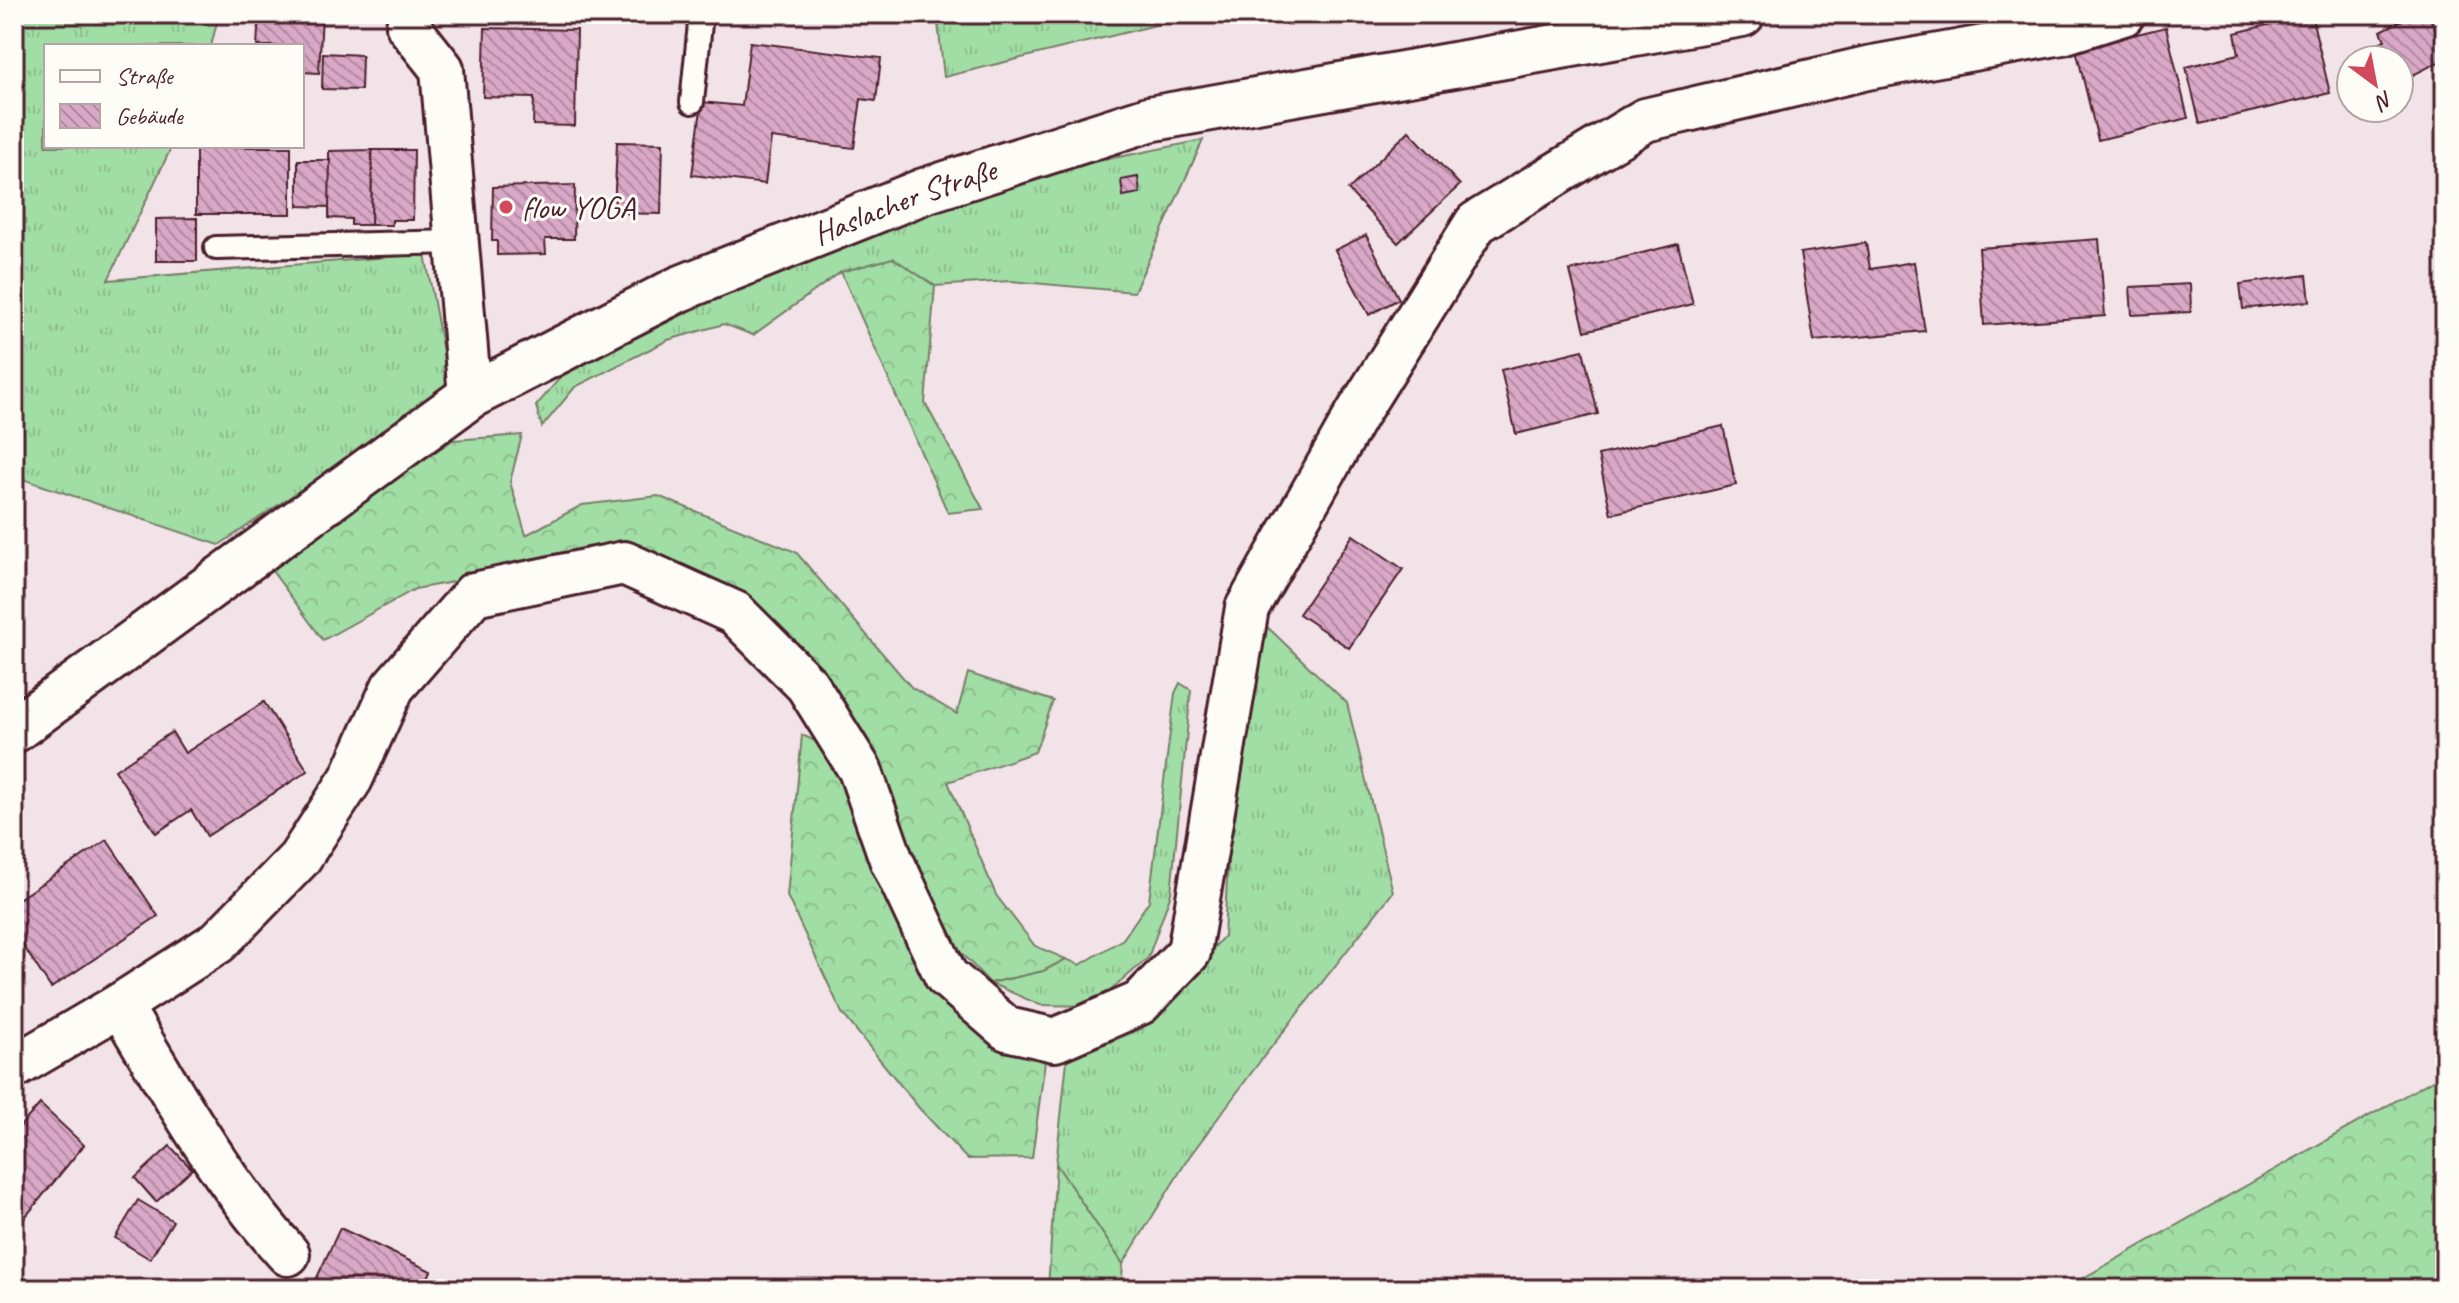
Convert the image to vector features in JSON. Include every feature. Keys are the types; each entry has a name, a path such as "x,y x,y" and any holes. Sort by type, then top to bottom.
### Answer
{"street":[{"name":"Haslacher Straße","path":"14,730 470,396 679,289 924,191 1149,119 1742,14"},
{"path":"14,1067 120,1005 218,942 299,859 351,779 393,687 474,594 624,563 735,613 807,685 860,770 891,859 946,976 1007,1029 1055,1040 1140,1003 1189,952 1247,608 1358,412 1476,223 1645,120 1867,68 2062,33 2123,14"},
{"path":"408,26 442,69 470,396"},
{"path":"120,1005 178,1103 252,1214 288,1254"}],"lane":[{"path":"692,102 701,14"},
{"path":"216,248 456,242"}],"green space":[{"path":"14,14 219,14 212,44 44,44 44,148 171,148 108,280 425,254 450,389 219,545 14,476"},
{"path":"937,14 1201,14 944,77"},
{"path":"1203,140 1134,292 1010,281 935,286 893,258 841,272 753,335 724,324 668,340 575,387 542,427 536,406 564,373 727,293 875,227 1064,168"},
{"path":"893,258 935,286 925,403 983,509 948,513 841,272"},
{"path":"522,435 510,482 526,535 582,505 658,496 796,552 911,687 957,714 968,673 1053,701 1035,752 948,782 996,895 1035,946 1066,959 1043,971 990,983 940,931 882,776 708,580 464,580 415,589 323,640 267,564 453,440"},
{"path":"1260,620 1347,703 1393,892 1189,1157 1123,1264 1056,1164 1067,1060 1141,1029 1224,936 1233,766"},
{"path":"1180,683 1191,690 1171,893 1148,958 1093,1006 1040,1005 990,983 1043,971 1066,959 1080,965 1123,939 1149,901 1175,693"},
{"path":"802,735 833,749 1007,1047 1045,1061 1032,1158 967,1159 919,1108 842,1013 787,896"},
{"path":"2445,1073 2445,1289 2064,1289"},
{"path":"1056,1164 1123,1264 1121,1289 1048,1289"}],"building":[{"path":"259,14 322,14 319,73 304,72 304,44 257,44"},
{"path":"2311,14 2330,93 2200,124 2186,67 2239,54 2235,33"},
{"path":"2414,14 2428,14 2445,48 2445,59 2415,74 2415,44 2376,44 2385,40 2381,31"},
{"path":"2428,14 2445,14 2445,23 2434,27"},
{"path":"2166,27 2188,118 2098,140 2076,49"},
{"path":"485,28 577,30 575,126 533,125 534,98 483,97"},
{"path":"750,42 881,58 876,101 861,99 854,148 771,138 765,184 692,175 702,102 742,106"},
{"path":"323,53 362,55 361,90 322,89"},
{"path":"1409,131 1460,185 1398,243 1348,190"},
{"path":"617,142 663,143 661,214 614,213"},
{"path":"196,148 291,148 291,214 196,214"},
{"path":"372,150 414,150 413,220 392,220 392,225 371,225"},
{"path":"372,150 371,225 351,225 351,219 329,218 329,151"},
{"path":"298,160 330,160 329,207 298,206"},
{"path":"1138,177 1140,193 1123,196 1121,180"},
{"path":"575,185 574,239 545,239 546,254 497,255 497,241 492,241 493,187"},
{"path":"197,218 197,261 156,261 156,219"},
{"path":"1366,235 1399,299 1369,315 1335,250"},
{"path":"2099,239 2105,316 1984,325 1979,248"},
{"path":"1866,243 1870,269 1914,262 1925,331 1814,341 1800,253"},
{"path":"1678,244 1693,304 1585,331 1570,271"},
{"path":"2307,275 2310,301 2243,309 2240,284"},
{"path":"2190,284 2191,312 2132,315 2130,287"},
{"path":"1583,350 1598,414 1516,434 1501,370"},
{"path":"1723,426 1736,485 1611,514 1598,455"},
{"path":"1353,535 1403,569 1349,648 1299,614"},
{"path":"264,702 308,771 207,836 191,810 156,833 115,770 172,732 185,753"},
{"path":"107,840 158,916 51,988 14,932 14,902"},
{"path":"40,1104 84,1145 22,1221 14,1213 14,1133"},
{"path":"170,1146 192,1169 156,1202 135,1178"},
{"path":"138,1200 173,1221 150,1259 115,1238"},
{"path":"340,1228 431,1271 423,1289 325,1289 314,1284"}],"place":[{"name":"flow YOGA","path":"506,207"}]}
